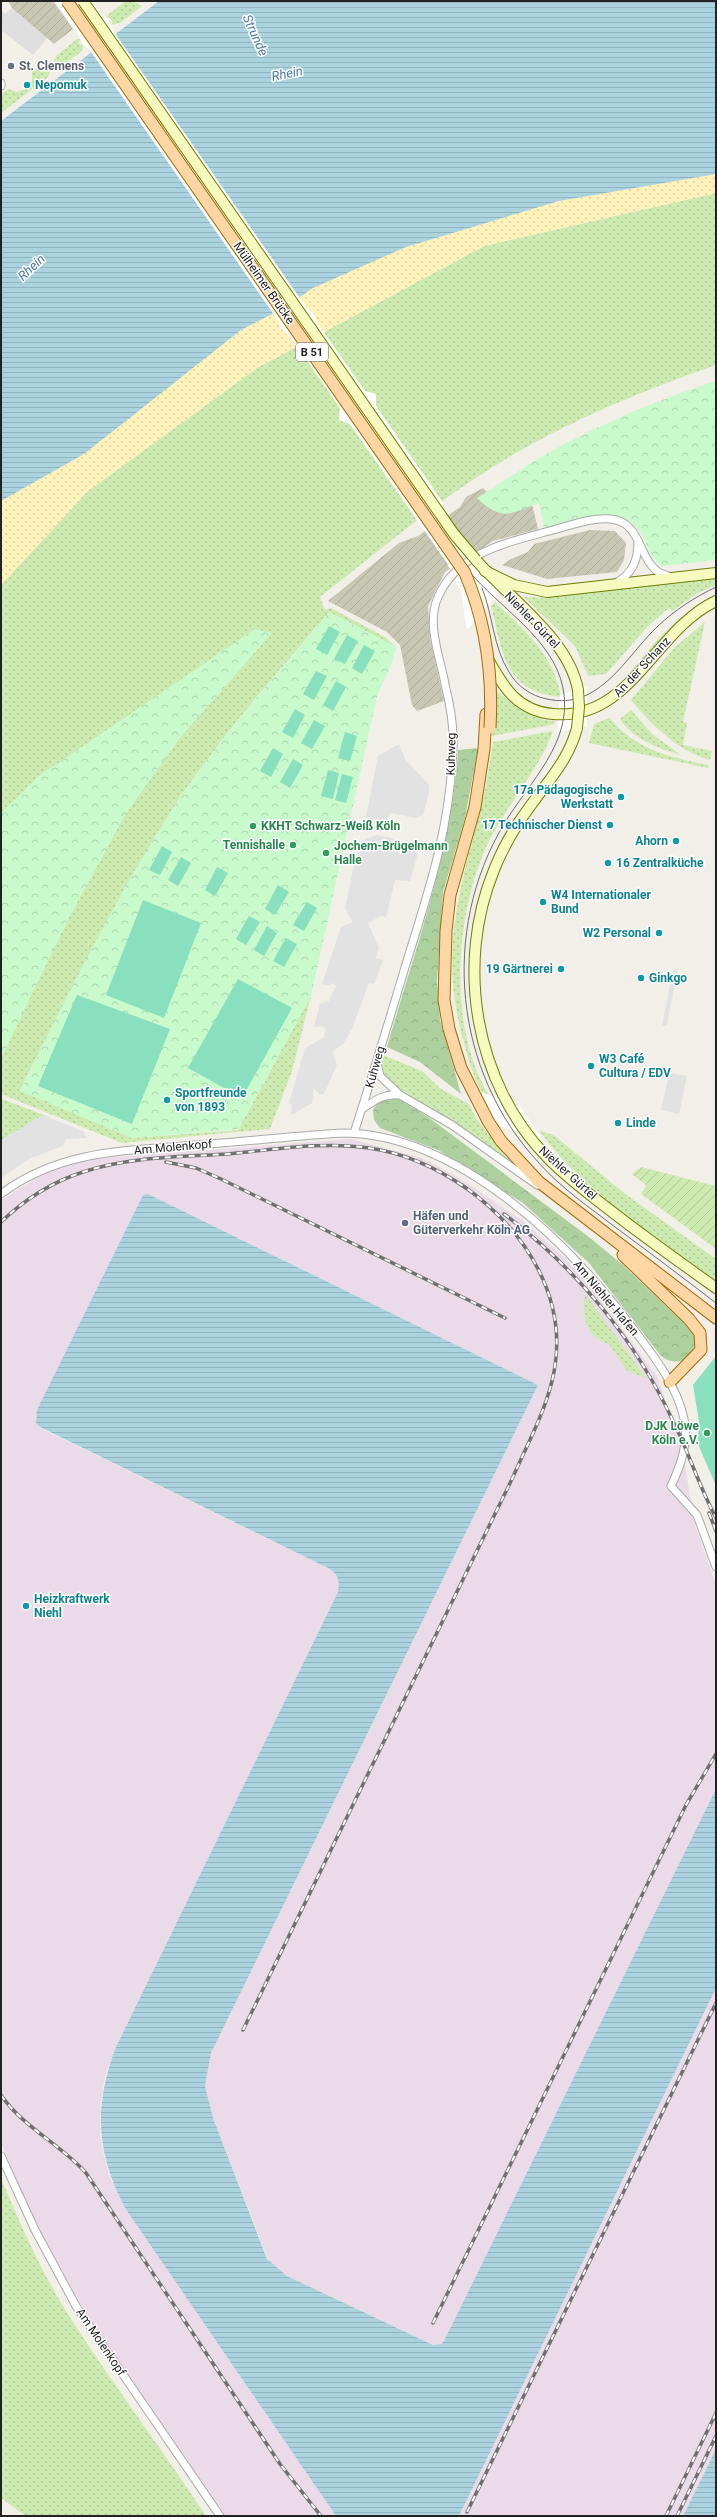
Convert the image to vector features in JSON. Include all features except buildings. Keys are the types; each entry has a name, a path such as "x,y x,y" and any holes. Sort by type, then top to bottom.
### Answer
{"main road":[{"name":"Mülheimer Brücke","path":"63,1 463,574 475,604"},
{"name":"Mülheimer Brücke","path":"66,1 465,573 476,599 484,628 492,701 490,728"},
{"name":"Mülheimer Brücke","path":"83,1 450,527 485,571 498,581"},
{"name":"B 51","path":"498,581 530,590 547,592 716,573"},
{"name":"Niehler Gürtel","path":"498,581 558,646 569,663 578,690 579,707 577,728 564,762 523,816 506,844 490,881 479,920 474,967 476,1007 486,1053 507,1102 546,1157 573,1181 716,1288"},
{"name":"An der Schanz","path":"488,659 501,685 512,697 534,710 565,715 583,712 604,704 620,693 680,626 700,609 716,601"},
{"name":"Niehler Gürtel","path":"475,604 487,690 486,748"},
{"name":"Niehler Gürtel","path":"490,728 475,807 450,895 444,958 444,1000 449,1028 472,1088 491,1122 517,1160 565,1205 716,1318"},
{"name":"Niehler Gürtel","path":"491,1122 542,1180 716,1313"},
{"path":"600,1230 689,1319 700,1333 701,1350 670,1382"}],"street":[{"name":"Kuhweg","path":"354,1134 377,1063 443,843 449,809 453,744 449,702 437,648 434,617 436,599 450,575 486,550 512,540 590,520 612,519 628,526 652,565 660,573 674,577"},
{"path":"615,584 628,576 637,559 638,540"},
{"path":"377,1063 380,1076 400,1095 452,1125 565,1205"},
{"path":"362,1109 379,1097 390,1094 400,1095"},
{"name":"Am Molenkopf","path":"1,1194 32,1174 50,1166 100,1154 354,1134"},
{"name":"Am Niehler Hafen","path":"354,1134 374,1136 425,1150 471,1175 528,1215 575,1259 611,1299 670,1382 684,1419 685,1447 681,1463 671,1486 697,1514 716,1567"},
{"name":"Am Molenkopf","path":"1,2156 35,2230 76,2306 220,2516"}],"shaded area":[{"path":"8,1 53,1 73,29 54,44 12,8"},
{"path":"12,8 47,38 33,55 1,30 1,9 5,14"},
{"path":"483,488 499,505 532,504 538,529 493,541 445,572 428,606 430,639 444,701 417,711 412,705 400,645 387,632 328,601 399,543 418,536 460,507 466,497"},
{"path":"590,530 615,531 626,543 624,560 617,572 547,579 502,565 511,559 528,552 534,544"},
{"path":"399,744 405,759 429,785 429,792 423,815 416,818 390,813 386,823 366,817 378,756"},
{"path":"376,835 391,838 418,853 410,881 395,880 386,917 381,916 368,923 379,948 376,958 383,960 374,984 369,983 352,1029 343,1044 334,1050 333,1054 337,1065 324,1094 320,1095 314,1088 312,1103 291,1115 292,1104 289,1103 305,1048 323,1038 326,1030 323,1026 314,1027 320,1004 329,1001 336,986 333,983 328,986 322,984 341,927 353,922 345,908 359,842"},
{"path":"678,969 667,1025 662,1026 673,970"},
{"path":"669,1073 687,1076 679,1114 661,1110"},
{"path":"43,1115 83,1131 87,1138 66,1139 63,1146 29,1159 1,1178 1,1140"},
{"path":"351,1139 422,1158 458,1177 525,1222 567,1260 598,1297 657,1376 683,1454 695,1525 716,1585 716,1789 445,2341 441,2344 433,2345 287,2276 276,2268 268,2259 213,2118 205,2086 211,2053 538,1385 150,1195 143,1195 35,1418 40,1428 334,1571 340,1584 338,1592 115,2049 105,2076 101,2102 100,2135 104,2156 109,2175 125,2208 336,2516 223,2516 80,2303 23,2200 1,2142 1,1200 46,1172 92,1159"},
{"path":"716,1988 716,2449 683,2516 459,2516"}],"green space":[{"path":"126,1 132,1 142,6 120,23 112,25 112,20 106,16"},
{"path":"77,39 80,39 79,44 84,45 81,52 56,70 54,60 56,56"},
{"path":"49,61 51,68 48,77 1,113 1,95 8,89 17,92 26,89 32,81 32,72 41,63 43,66"},
{"path":"716,193 716,365 652,389 588,416 497,464 430,510 320,597 325,610 331,608 385,637 396,647 329,612 284,664 219,744 198,772 160,829 105,925 20,1090 132,1138 238,1130 311,996 292,1071 270,1129 122,1143 1,1094 1,585 88,491 257,368 484,246"},
{"path":"716,381 716,560 662,566 651,554 644,538 633,523 622,518 596,516 544,528 539,503 513,513 506,514 493,510 477,498 528,465 566,443 608,423 672,396"},
{"path":"716,578 716,585 698,593 672,611 669,608 648,626 606,674 588,676 575,646 524,597 548,598 646,585"},
{"path":"495,602 517,622 545,656 552,668 561,697 542,694 528,687 517,678 509,667 503,654 491,606"},
{"path":"329,612 396,647 392,662 377,696 311,996 238,1129 132,1138 20,1091 104,925 160,829 198,772 219,744"},
{"path":"681,617 683,619 630,678 628,675 658,639"},
{"path":"705,622 683,722 687,723 683,745 712,751 710,760 686,750 666,736 631,700 674,648"},
{"path":"329,626 340,632 327,655 316,649"},
{"path":"255,629 272,633 179,739 125,815 70,916 1,1058 1,813 39,776"},
{"path":"347,635 358,641 345,664 334,659"},
{"path":"364,645 375,651 362,674 352,668"},
{"path":"316,671 327,676 314,700 303,694"},
{"path":"336,681 346,687 333,711 323,705"},
{"path":"494,689 519,709 544,720 554,721 555,724 492,736"},
{"path":"295,709 305,715 293,738 282,732"},
{"path":"631,710 652,734 681,755 655,746 639,738 632,732 620,719"},
{"path":"610,718 620,729 642,745 667,755 709,765 708,768 589,743 594,724"},
{"path":"314,720 325,726 312,749 301,743"},
{"path":"553,731 532,773 490,839 478,867 469,899 463,933 460,968 461,1004 467,1037 476,1069 490,1097 486,1099 470,1065 456,1010 452,951 460,894 484,796 493,742"},
{"path":"345,732 357,736 350,761 338,758"},
{"path":"273,748 283,754 271,777 260,771"},
{"path":"478,748 465,818 443,892 437,981 440,1020 461,1094 420,1062 387,1047 431,900 440,863 454,788 458,750"},
{"path":"293,759 303,765 290,788 280,782"},
{"path":"328,770 339,773 333,799 321,796"},
{"path":"342,774 353,777 346,803 335,800"},
{"path":"162,846 172,852 160,875 149,870"},
{"path":"181,857 191,863 178,886 168,880"},
{"path":"217,867 228,873 215,896 205,890"},
{"path":"278,885 289,892 275,915 265,909"},
{"path":"143,900 201,923 164,1018 106,995"},
{"path":"307,902 317,908 304,931 293,925"},
{"path":"249,916 260,922 246,945 236,939"},
{"path":"267,926 277,933 264,956 254,950"},
{"path":"286,938 297,944 284,967 273,961"},
{"path":"238,979 292,1008 242,1098 188,1068"},
{"path":"77,995 170,1029 132,1124 38,1086"},
{"path":"383,1055 422,1071 441,1089 469,1104 476,1118 508,1160 392,1084 382,1072"},
{"path":"387,1098 397,1098 428,1117 589,1237 624,1266 692,1331 694,1346 692,1353 682,1360 675,1362 661,1356 589,1263 523,1203 438,1150 380,1128 374,1120 373,1110 379,1101"},
{"path":"2,1099 49,1117 1,1142"},
{"path":"539,1130 555,1136 624,1193 716,1259 716,1282 645,1231 598,1193 556,1152"},
{"path":"641,1167 716,1186 716,1249 641,1194 646,1185 632,1174"},
{"path":"585,1294 647,1379 626,1370 609,1344 595,1337 590,1331 587,1325 584,1310"},
{"name":"DJK Löwe Köln e.V.","path":"716,1356 716,1486 698,1444 699,1421 693,1385"},
{"path":"1,2178 16,2215 33,2250 71,2319 206,2516 26,2516 1,2498"}],"sand":[{"path":"716,174 716,193 484,246 257,368 88,491 1,585 1,501 84,454 241,330 267,317 313,288 406,247 559,201"}],"water":[{"path":"159,1 716,1 716,174 559,201 406,247 313,288 284,308 241,330 84,454 1,501 1,121"},
{"path":"148,1194 538,1385 211,2053 205,2086 213,2118 267,2259 287,2276 433,2345 441,2344 444,2341 716,1789 716,1988 459,2516 336,2516 125,2208 115,2188 108,2168 101,2130 101,2110 108,2070 115,2049 339,1588 338,1578 334,1572 328,1568 40,1427 36,1423 37,1410 143,1195"},
{"path":"716,2449 716,2516 683,2516"}],"pier":[{"path":"55,1 92,1 102,15 108,18 114,32 304,304 315,315 316,321 365,391 376,394 376,406 444,504 434,511 463,552 499,592 467,630 461,592 447,563 350,424 339,420 340,408 291,338 280,327 279,322 89,49 84,46 77,32"},
{"path":"587,687 587,726 557,732 560,695"},
{"path":"461,1084 520,1107 544,1141 478,1118"}],"tram line":[{"path":"71,1 468,570 537,639 557,670 563,688 565,708 562,726 556,744 537,777 504,824 484,866 471,909 465,954 466,1000 474,1044 489,1087 510,1127 539,1163 585,1205 716,1303"},
{"path":"482,588 489,609 496,642 512,677 525,690 541,698 566,701 582,697 597,689 623,665 658,626 686,604 716,587"}],"railway":[{"path":"1,1222 19,1206 49,1186 72,1176 100,1167 154,1158 227,1154 298,1147 334,1145 382,1150 420,1162 444,1174 466,1188"},
{"path":"166,1162 196,1168 221,1179 505,1318"},
{"path":"243,2030 513,1477 549,1393 556,1351 555,1322 549,1295 538,1269 523,1245 505,1223 485,1203 462,1185"},
{"path":"504,1214 530,1235 579,1282 622,1334 658,1391 679,1433 704,1494 716,1518"},
{"path":"709,1513 716,1531"},
{"path":"433,2323 686,1805 716,1754"},
{"path":"467,2512 716,2003"},
{"path":"1,2095 20,2117 65,2153 86,2173 280,2464 321,2516"},
{"path":"666,2516 716,2413"},
{"path":"677,2516 716,2436"}],"place":[{"name":"St. Clemens","path":"11,66"},
{"name":"Nepomuk","path":"27,85"},
{"name":"17a Pädagogische Werkstatt","path":"621,797"},
{"name":"17 Technischer Dienst","path":"610,825"},
{"name":"KKHT Schwarz-Weiß Köln","path":"253,826"},
{"name":"Ahorn","path":"676,841"},
{"name":"Tennishalle","path":"293,845"},
{"name":"Jochem-Brügelmann Halle","path":"326,853"},
{"name":"16 Zentralküche","path":"608,863"},
{"name":"W4 Internationaler Bund","path":"543,902"},
{"name":"W2 Personal","path":"659,933"},
{"name":"19 Gärtnerei","path":"561,969"},
{"name":"Ginkgo","path":"641,978"},
{"name":"W3 Café Cultura / EDV","path":"591,1066"},
{"name":"Sportfreunde von 1893","path":"167,1100"},
{"name":"Linde","path":"618,1123"},
{"name":"Häfen und Güterverkehr Köln AG","path":"405,1223"},
{"name":"DJK Löwe Köln e.V.","path":"707,1433"},
{"name":"Heizkraftwerk Niehl","path":"26,1606"}],"water label":[{"name":"Strunde","path":"256,35"},
{"name":"Rhein","path":"287,73"},
{"name":"Rhein","path":"31,267"}]}
